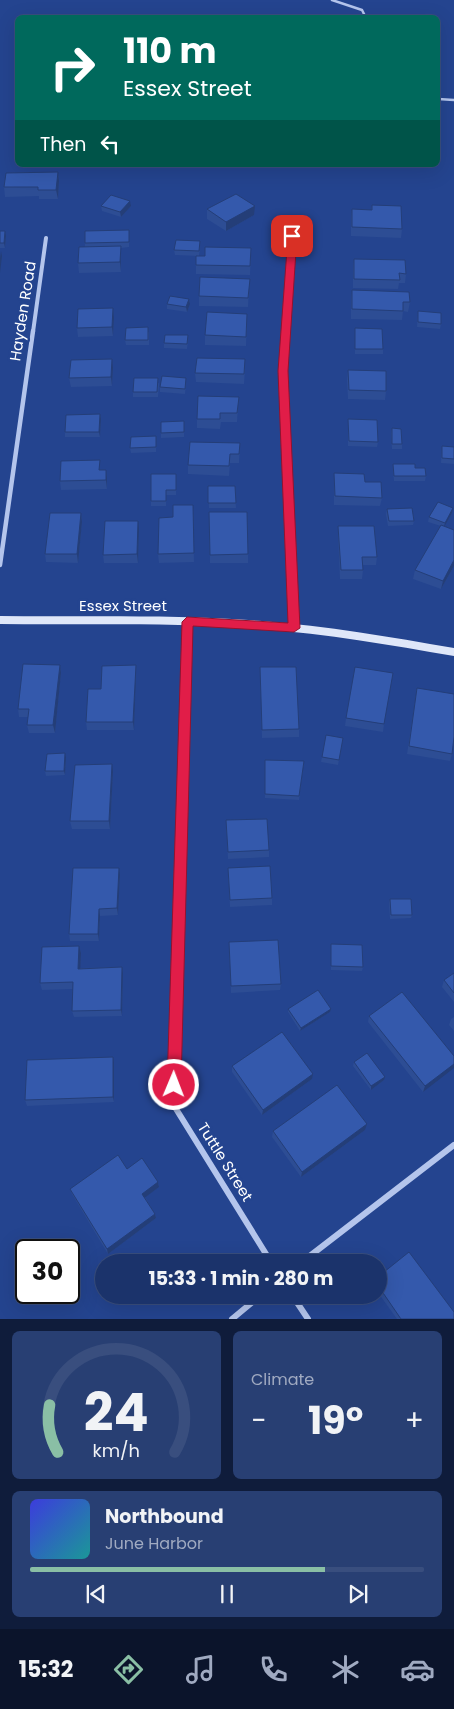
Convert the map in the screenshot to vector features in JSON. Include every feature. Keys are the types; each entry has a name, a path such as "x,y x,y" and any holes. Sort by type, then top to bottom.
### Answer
{"main road":[{"name":"Essex Street","path":"0,620 187,622 294,628 375,638 454,652"}],"street":[{"path":"293,220 283,371 294,628"},
{"name":"Hayden Road","path":"0,566 46,238"},
{"name":"Tuttle Street","path":"187,622 174,1104 266,1254"},
{"path":"312,1254 454,1145"},
{"path":"232,1319 250,1304"},
{"path":"298,1304 308,1319"}],"lane":[{"path":"332,0 362,10 364,15"},
{"path":"440,98 454,100"}],"building":[{"path":"58,172 56,190 38,190 38,187 4,187 6,173"},
{"path":"236,194 255,206 226,222 207,209"},
{"path":"111,195 130,201 120,212 101,206"},
{"path":"372,205 401,206 402,229 352,227 352,209 372,210"},
{"path":"129,230 129,242 85,243 85,231"},
{"path":"0,231 5,231 4,243 0,243"},
{"path":"176,240 200,241 199,251 174,250"},
{"path":"121,246 120,262 78,263 79,247"},
{"path":"205,247 251,248 250,266 196,265 196,256 205,256"},
{"path":"354,259 405,260 406,274 399,273 400,280 354,279"},
{"path":"200,277 250,279 248,298 199,296"},
{"path":"352,290 409,292 410,302 403,302 403,311 352,309"},
{"path":"170,296 189,299 186,307 167,304"},
{"path":"113,308 112,327 77,328 78,309"},
{"path":"418,311 441,313 441,324 418,322"},
{"path":"207,312 247,314 246,337 205,335"},
{"path":"148,327 148,340 125,340 126,328"},
{"path":"355,328 382,329 383,349 355,349"},
{"path":"165,335 188,335 187,344 164,343"},
{"path":"197,358 245,359 244,374 195,373"},
{"path":"112,359 111,377 69,378 71,360"},
{"path":"348,370 386,371 386,391 349,390"},
{"path":"162,376 186,378 185,389 160,387"},
{"path":"134,378 158,378 157,392 133,392"},
{"path":"198,396 239,397 237,413 220,413 220,419 197,419"},
{"path":"100,414 99,432 65,432 66,415"},
{"path":"348,419 377,420 378,442 349,441"},
{"path":"184,421 184,432 161,433 161,422"},
{"path":"392,428 401,429 402,444 392,444"},
{"path":"156,436 156,447 130,448 131,437"},
{"path":"190,442 240,443 239,454 230,454 229,466 188,465"},
{"path":"442,446 454,447 454,459 442,458"},
{"path":"100,460 99,470 106,470 106,480 60,481 61,461"},
{"path":"393,464 415,464 415,468 425,468 426,476 394,476"},
{"path":"334,473 364,474 365,482 381,482 382,498 335,496"},
{"path":"151,474 176,474 176,490 166,490 166,501 151,501"},
{"path":"208,486 235,486 236,503 208,503"},
{"path":"438,502 453,508 445,523 429,517"},
{"path":"173,505 193,505 194,553 158,554 159,518 173,517"},
{"path":"412,508 414,521 389,521 387,509"},
{"path":"209,512 247,512 248,554 210,555"},
{"path":"50,513 81,513 77,554 45,554"},
{"path":"105,521 138,521 137,554 103,555"},
{"path":"441,525 454,530 454,560 443,581 415,570"},
{"path":"338,526 374,526 377,557 362,557 363,570 341,570"},
{"path":"23,664 60,665 53,725 27,725 29,709 18,709"},
{"path":"136,665 133,722 86,722 88,689 101,689 102,666"},
{"path":"260,667 296,667 299,729 262,730"},
{"path":"355,667 393,673 384,724 346,718"},
{"path":"417,688 454,694 452,754 409,746"},
{"path":"326,735 343,738 339,760 322,757"},
{"path":"65,753 64,771 45,771 47,754"},
{"path":"265,760 304,761 299,796 265,794"},
{"path":"112,764 109,821 70,821 75,765"},
{"path":"267,819 269,850 228,852 226,820"},
{"path":"270,866 272,898 230,900 228,868"},
{"path":"73,868 119,868 117,908 99,909 98,934 69,934"},
{"path":"390,899 411,899 412,915 391,915"},
{"path":"278,940 281,984 231,986 229,942"},
{"path":"331,944 362,945 363,967 331,966"},
{"path":"79,946 78,969 122,967 121,1010 72,1011 73,982 40,983 42,947"},
{"path":"454,973 454,993 444,980"},
{"path":"318,990 331,1009 301,1028 288,1009"},
{"path":"402,992 454,1056 454,1064 425,1086 369,1016"},
{"path":"282,1032 313,1074 263,1110 232,1066"},
{"path":"367,1053 385,1077 371,1086 354,1062"},
{"path":"113,1057 113,1097 25,1100 27,1060"},
{"path":"337,1085 367,1124 302,1172 273,1131"},
{"path":"118,1155 127,1169 142,1158 158,1182 142,1194 155,1214 107,1249 70,1189"},
{"path":"409,1252 454,1312 454,1319 401,1319 387,1299 387,1270"}],"route":[{"path":"174,1085 187,622 236,623 294,628 283,371 292,236"}]}
